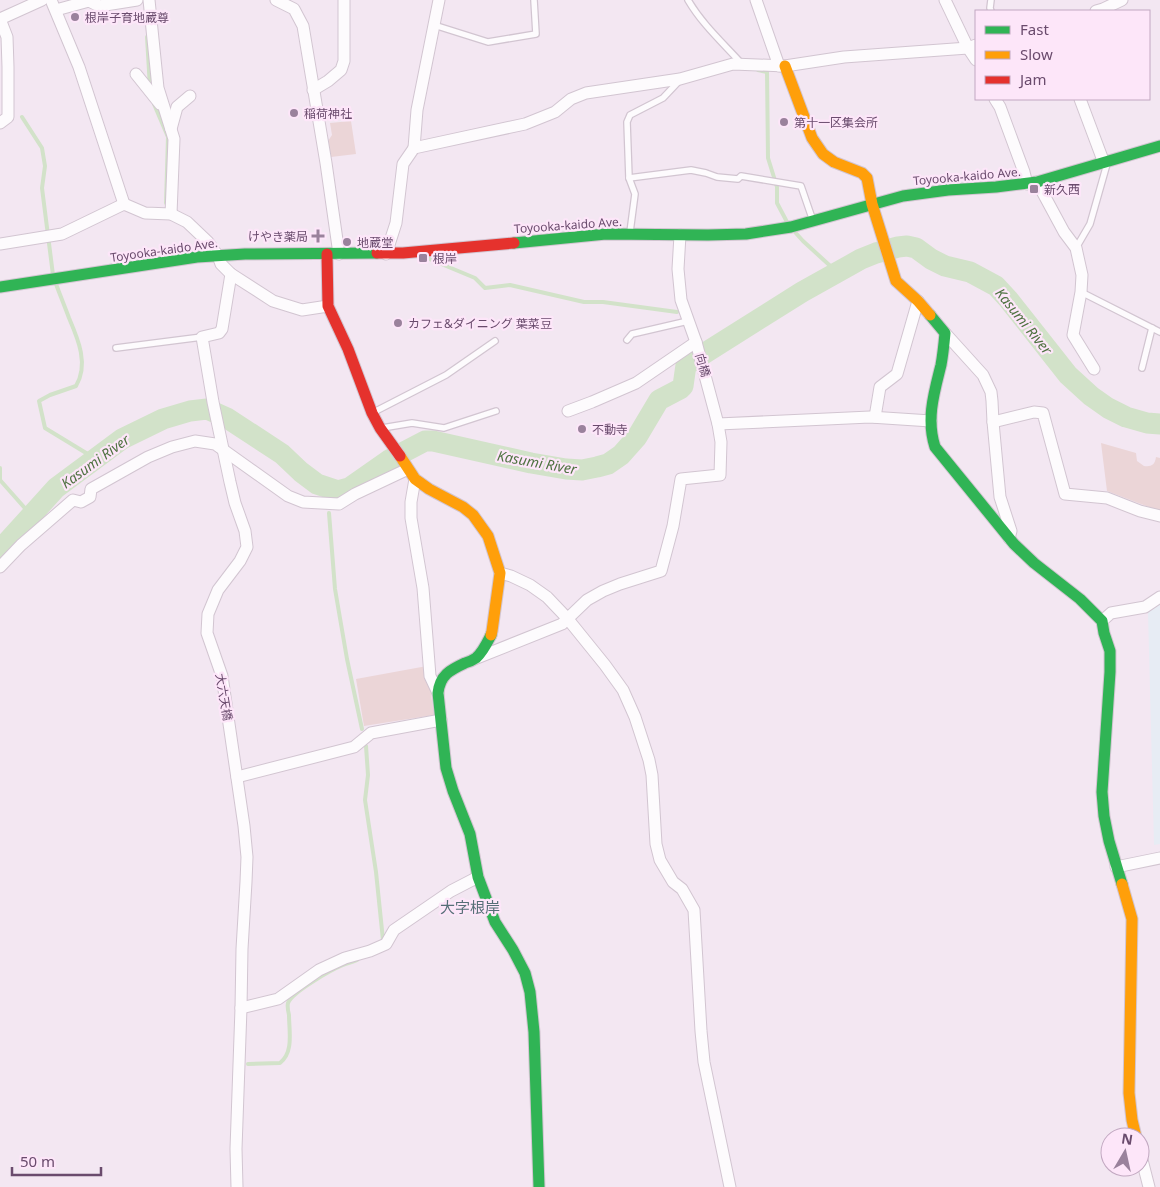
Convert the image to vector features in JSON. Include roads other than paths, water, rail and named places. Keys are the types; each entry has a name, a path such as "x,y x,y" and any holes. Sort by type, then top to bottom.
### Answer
{"street":[{"path":"0,123 8,117 8,67 7,37 0,19 42,0"},
{"path":"137,0 99,6 89,1 54,5 79,67 124,204 145,213 171,214 187,222 208,242 221,264 230,274 274,301 302,310 328,306"},
{"path":"150,0 158,88 174,139 171,214"},
{"path":"276,0 294,9 303,26 314,90 326,162 333,254 327,292 328,306 348,349 372,413 383,432 415,480 464,507 473,515 488,536 500,573 492,631 486,646 475,659"},
{"path":"314,90 341,70 344,61 344,0"},
{"path":"386,254 396,223 403,164 414,148 417,110 439,0"},
{"path":"756,0 812,138 823,154 834,162 862,172 867,178 872,204 896,280 934,319 983,375 987,383 992,400 1000,497 1011,532 1008,538"},
{"path":"414,148 525,124 555,112 570,99 586,93 680,79 733,64 782,66 844,57 972,47 945,0"},
{"path":"1100,10 1122,0"},
{"path":"136,74 164,110"},
{"path":"171,129 177,107 190,96"},
{"path":"996,100 1024,172 1076,248 1082,274 1081,292 1073,336 1094,370"},
{"path":"1080,100 1106,162"},
{"name":"Toyooka-kaido Ave.","path":"0,287 188,259 245,254 386,254 606,234 746,234 781,229 903,196 1032,183 1160,146"},
{"path":"0,244 62,234 124,204"},
{"name":"向橋","path":"567,618 587,600 603,591 661,571 673,526 681,479 720,475 721,442 718,424 697,345 681,300 678,269 680,235"},
{"path":"202,337 219,333 222,329 230,274"},
{"path":"875,417 880,387 897,374 918,301"},
{"path":"945,333 934,394 931,421 932,440 1008,538 1034,563 1080,599 1102,621 1110,651 1102,792 1109,840 1132,919 1129,1093 1134,1127"},
{"name":"大六天橋","path":"202,337 213,402 235,503 245,531 247,547 240,561 218,590 208,614 207,633 222,676 247,857 242,949 236,1149 237,1187"},
{"path":"568,411 636,383 697,345"},
{"path":"993,422 1034,412 1043,413 1065,494 1107,498 1140,511 1160,516"},
{"path":"718,424 875,417 931,421"},
{"path":"0,567 73,500 81,502 90,497 90,489 148,457 172,447 195,442 215,444 288,496 303,502 339,504 406,467"},
{"path":"415,480 411,502 411,518 423,588 430,676 438,693"},
{"path":"500,573 530,585 547,598 567,618 624,690 634,715 652,775 656,844 660,860 673,882 682,889 694,910 700,1031 704,1062 730,1187"},
{"path":"1102,621 1111,613 1145,607 1160,597"},
{"path":"539,1187 534,1032 530,992 525,973 514,950 495,922 478,877 470,834 446,768 438,683 454,668 562,624 567,618"},
{"path":"237,777 354,747 371,733 441,720"},
{"path":"1116,867 1160,858"},
{"path":"241,1008 278,999 319,970 345,958 386,944 394,930 451,891 478,877"}],"lane":[{"path":"434,25 488,42 536,34 534,0"},
{"path":"688,0 707,27 741,64"},
{"path":"630,234 635,194 629,178 627,122 630,115 663,98 680,79"},
{"path":"1076,248 1090,224 1106,162"},
{"path":"629,178 691,170 717,177 738,180 741,176 801,186 813,221"},
{"path":"1081,292 1160,332"},
{"path":"627,340 632,334 688,321"},
{"path":"1142,368 1152,328"},
{"path":"116,348 202,337"},
{"path":"372,413 446,375 495,341"},
{"path":"383,432 412,423 444,428 496,411"}],"waterway":[{"path":"147,37 150,88"},
{"path":"758,70 767,72 768,158 777,187 777,203 787,222"},
{"path":"154,104 168,137 166,203"},
{"path":"22,117 42,148 45,166 42,188 53,275"},
{"path":"794,231 838,273"},
{"name":"Kasumi River","path":"0,550 56,488 122,439 163,419 190,411 207,409 227,418 282,454 317,484 338,491 349,488 389,460 425,441 433,441 566,469 582,470 608,464 621,455 637,437 659,400 683,386 686,365 802,292 861,259 876,253 907,246 916,248 945,266 970,272 996,286 1068,375 1091,396 1108,408 1126,417 1147,423 1160,424"},
{"path":"427,258 475,278 485,288 510,285 584,302 603,302 677,312"},
{"path":"56,284 79,343 82,369 76,386 39,401 45,428 96,459"},
{"path":"0,468 0,480"},
{"path":"0,480 31,515"},
{"name":"Kasumi River","path":"327,488 327,494"},
{"path":"329,513 335,589 362,729"},
{"path":"366,746 368,775 365,800 376,872 383,940"},
{"path":"248,1064 280,1063 289,1047 288,1003 291,998 321,976 357,960"}],"place":[{"name":"根岸子育地蔵尊","path":"75,17"},
{"name":"稲荷神社","path":"294,113"},
{"name":"第十一区集会所","path":"784,122"},
{"name":"新久西","path":"1034,189"},
{"name":"けやき薬局","path":"318,236"},
{"name":"地蔵堂","path":"347,242"},
{"name":"根岸","path":"423,258"},
{"name":"カフェ&ダイニング 葉菜豆","path":"398,323"},
{"name":"不動寺","path":"582,429"}],"district":[{"name":"大字根岸","path":"470,907"}]}
